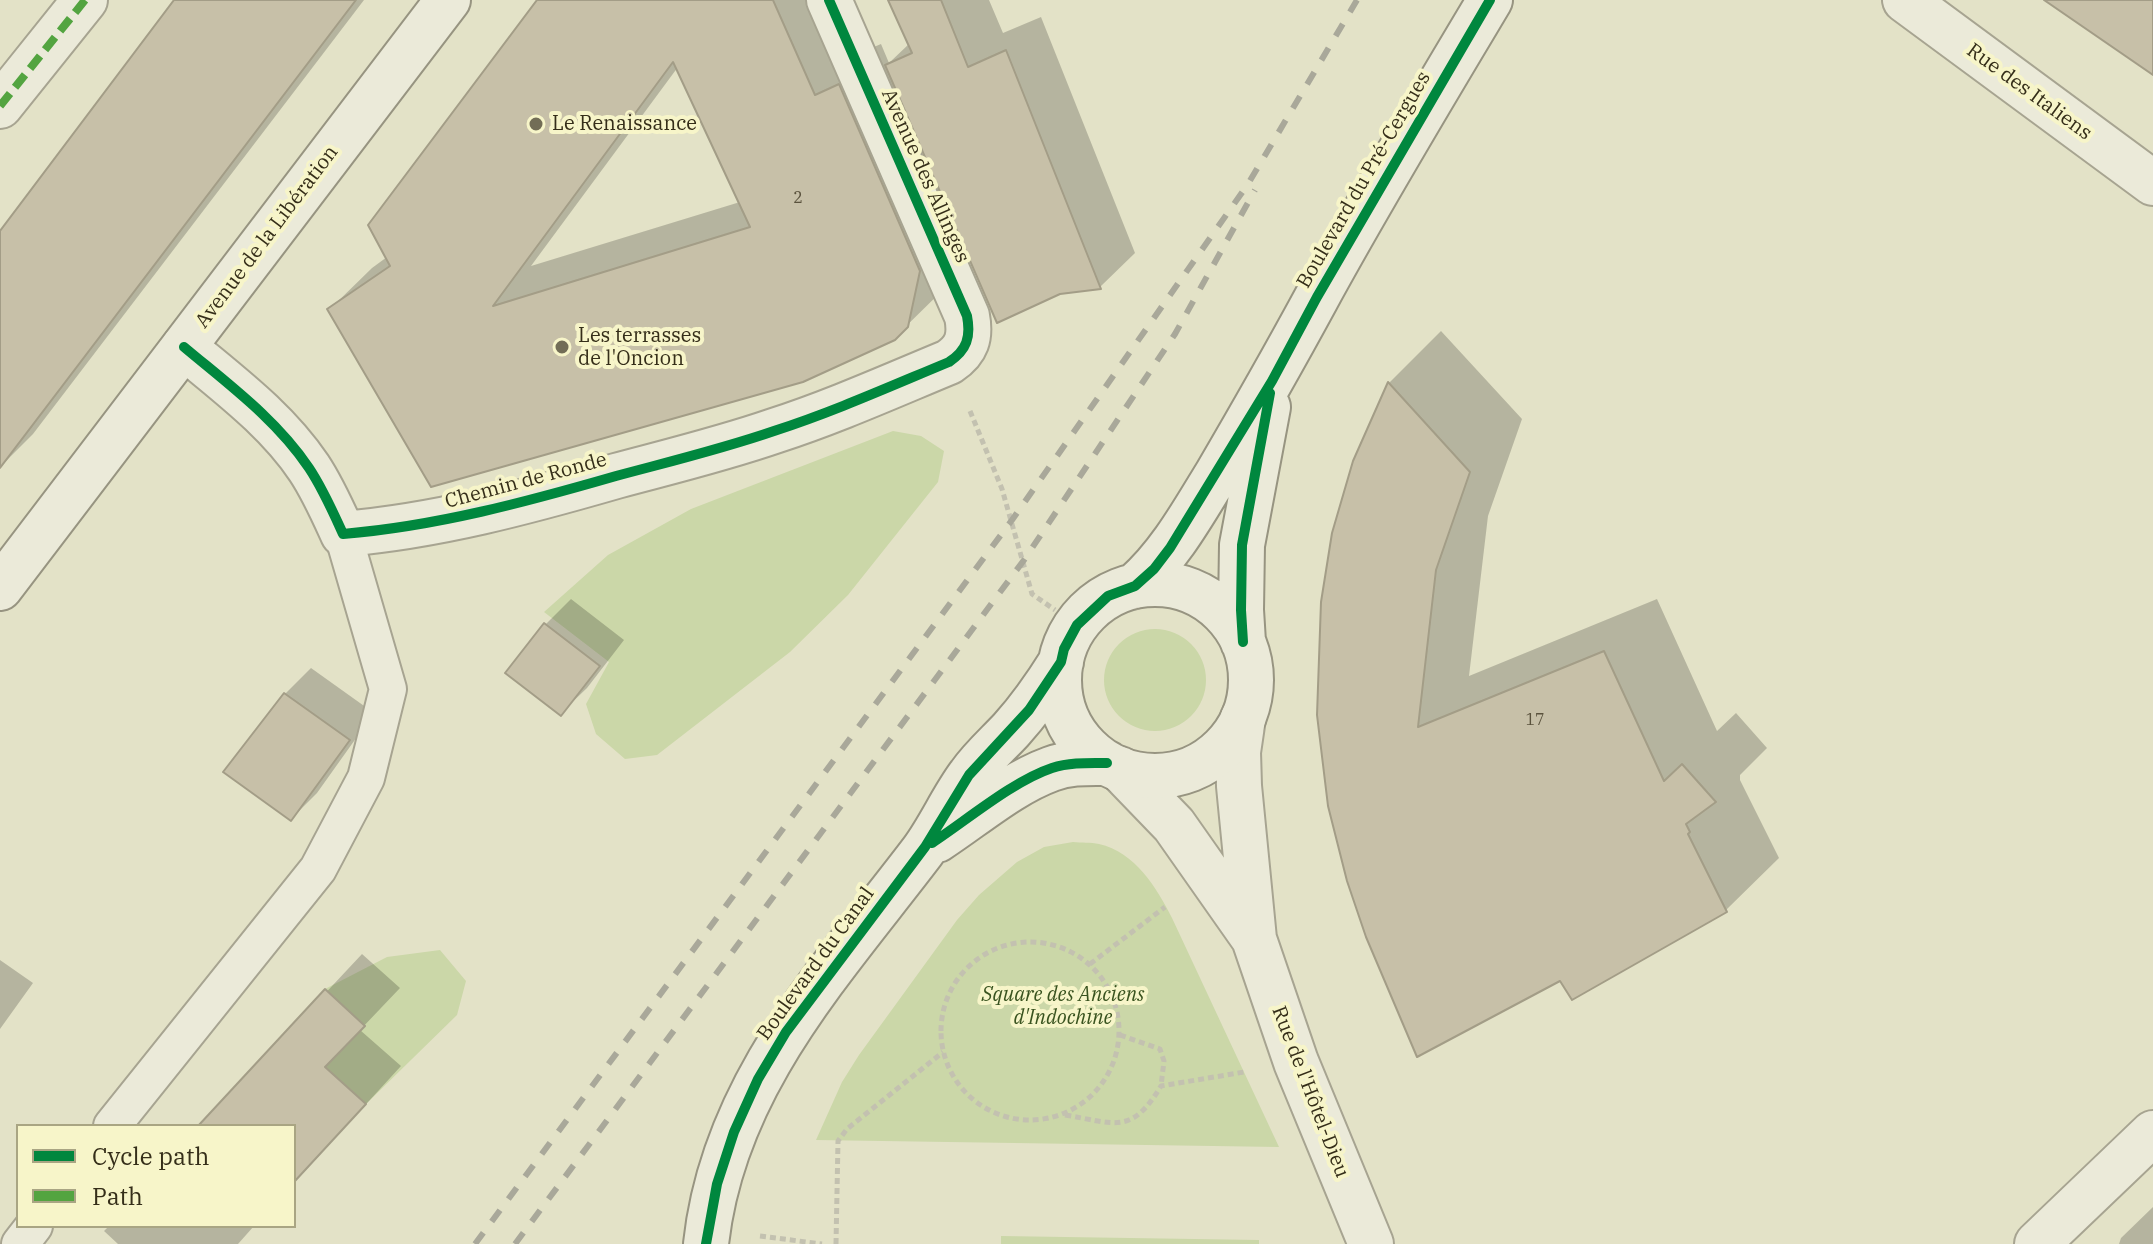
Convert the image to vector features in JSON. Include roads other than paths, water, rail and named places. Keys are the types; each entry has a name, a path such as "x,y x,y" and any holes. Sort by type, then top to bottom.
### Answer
{"street":[{"path":"0,106 85,0"},
{"name":"Avenue de la Libération","path":"0,588 448,0"},
{"name":"Avenue des Allinges","path":"829,0 967,316 967,343 960,355 949,362"},
{"name":"Boulevard du Pré-Cergues","path":"1135,586 1154,569 1170,548 1272,381 1391,168 1490,0"},
{"name":"Rue des Italiens","path":"1905,0 2153,183"},
{"path":"184,347 254,406 291,444 323,491 343,534"},
{"name":"Chemin de Ronde","path":"343,534 402,529 461,518 619,476 772,432 949,362"},
{"name":"Boulevard du Pré-Cergues","path":"1243,642 1242,545 1272,381"},
{"name":"Rue de l'Hôtel-Dieu","path":"1254,939 1174,825 1114,766 1085,745 1068,720 1060,692 1069,643 1108,596 1135,586 1165,585 1193,592 1228,617 1243,642 1251,673 1238,752 1239,786 1254,939 1296,1062 1371,1244"},
{"name":"Boulevard du Canal","path":"706,1244 724,1161 758,1079 801,1012 925,847 969,775 1029,710 1069,643"},
{"name":"Rue de l'Hôtel-Dieu","path":"1114,766 1134,774 1163,776 1191,768 1227,744 1243,718"},
{"name":"Boulevard du Canal","path":"925,847 1018,784 1052,768 1080,763 1114,766"},
{"path":"2037,1244 2153,1133"}],"lane":[{"path":"114,1124 318,869 366,778 388,689 343,534"},
{"path":"20,1244 32,1228"}],"railway":[{"path":"475,1244 1012,520 1248,184 1357,0"},
{"path":"515,1244 1024,560 1175,334 1255,190"}],"place":[{"name":"Le Renaissance","path":"536,124"},
{"name":"Les terrasses de l'Oncion","path":"562,347"}],"park label":[{"name":"Square des Anciens d'Indochine","path":"1063,1006"}]}
